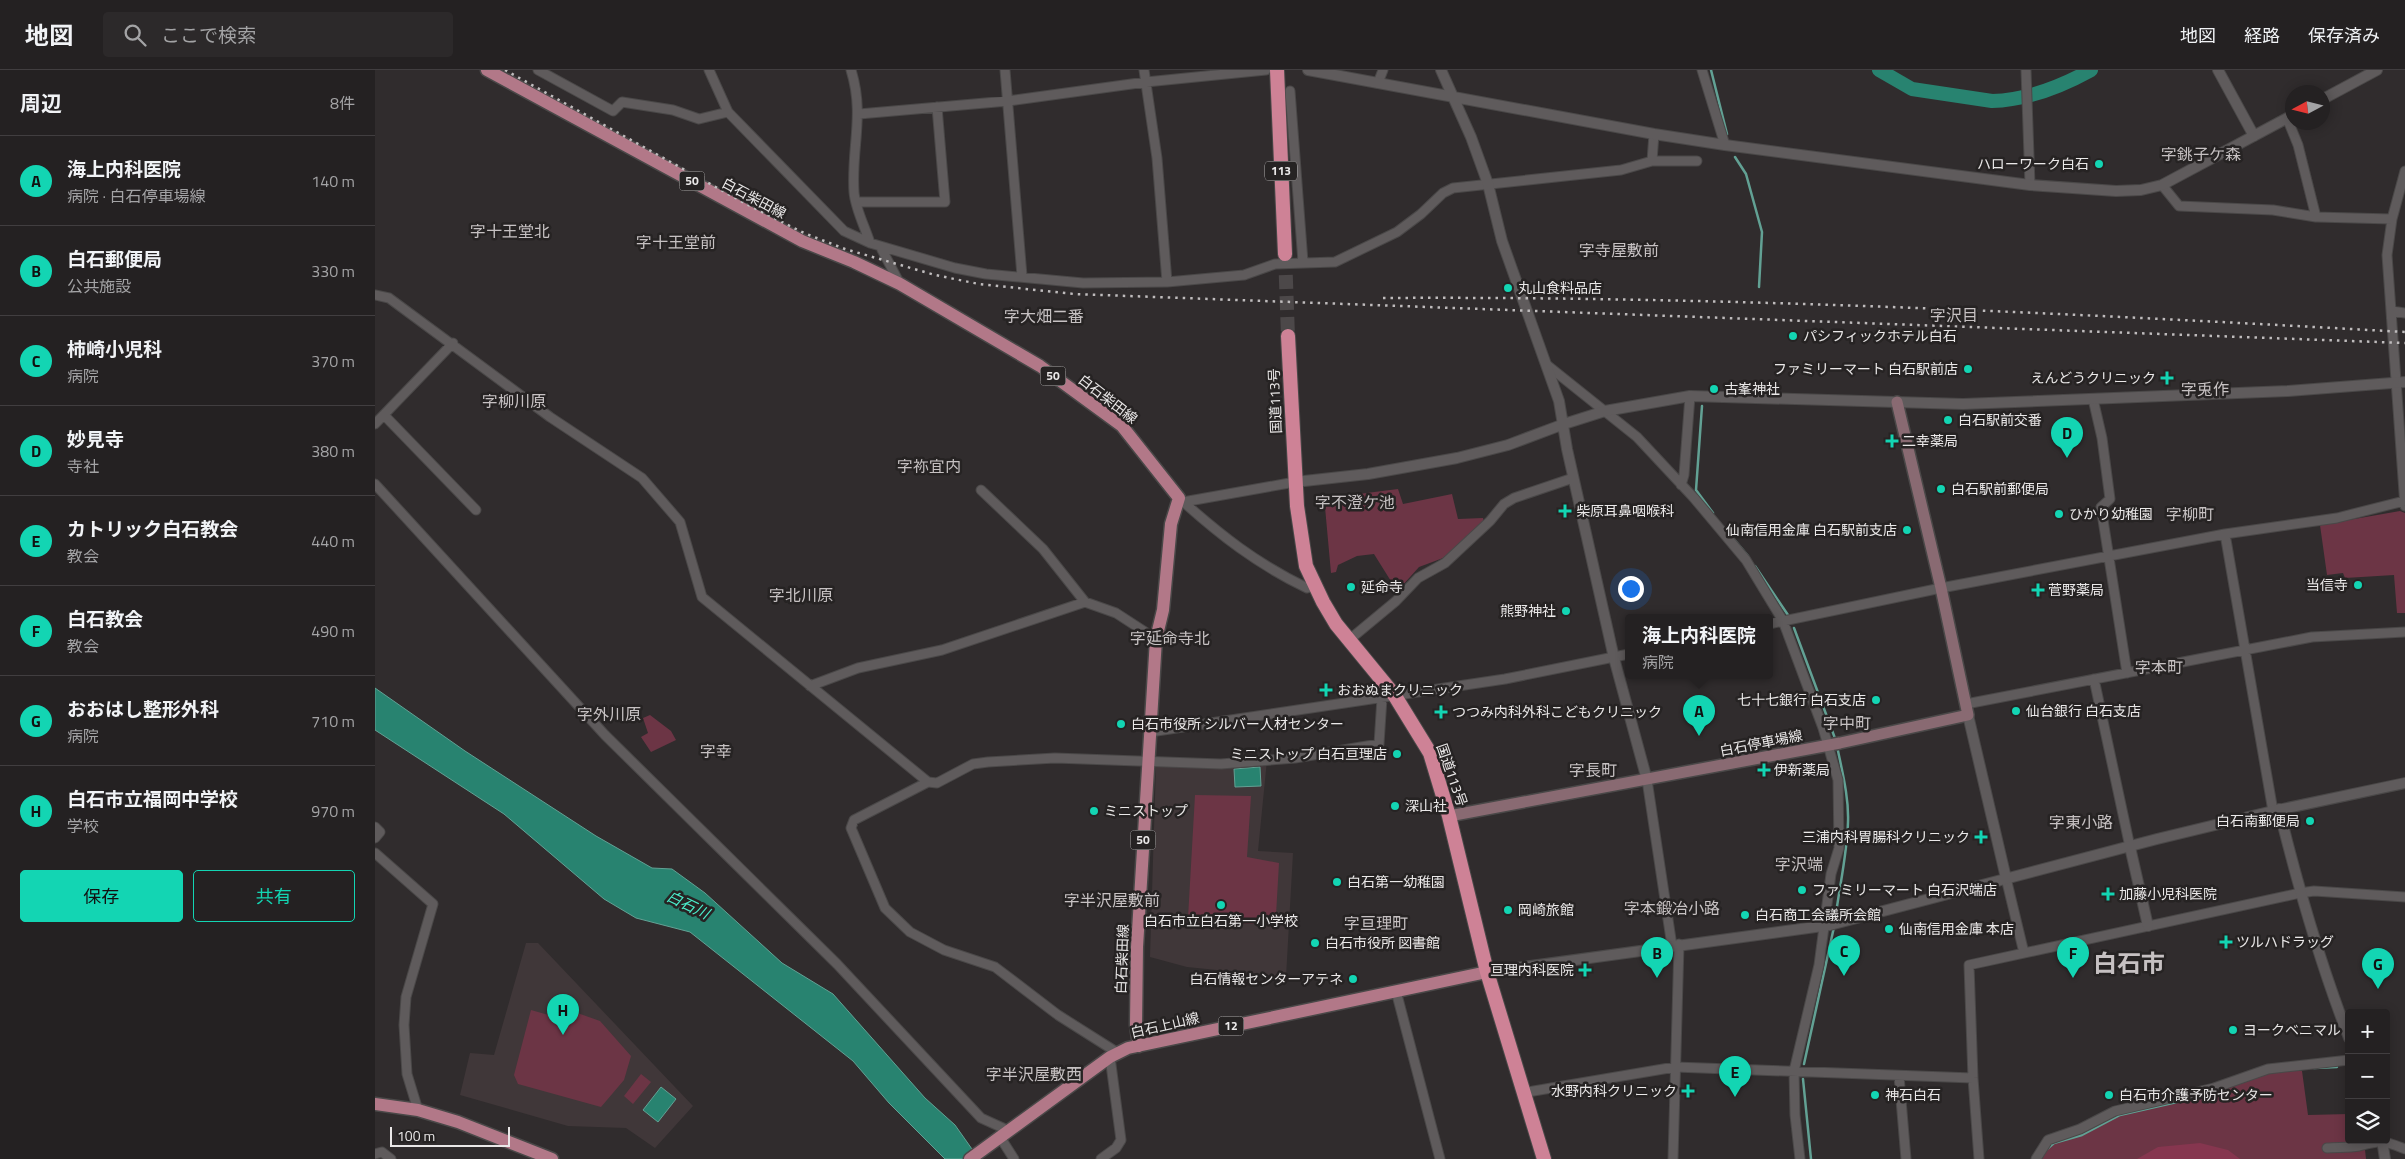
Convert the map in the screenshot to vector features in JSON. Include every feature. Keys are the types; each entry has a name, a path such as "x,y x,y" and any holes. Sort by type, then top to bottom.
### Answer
{"highway":[{"name":"113","path":"1277,70 1285,254"},
{"name":"国道113号","path":"1289,336 1295,482 1300,539 1306,566 1314,586 1337,624 1430,753 1449,816 1487,972 1522,1094 1544,1159"}],"main road":[{"name":"白石柴田線","path":"487,70 802,240 900,284 1019,353 1123,426 1181,500 1171,524 1163,610 1156,639 1137,947 1136,1025 1139,1046"},
{"path":"1897,402 1941,588 1967,710"},
{"name":"白石停車場線","path":"1449,816 1833,744 1967,710"},
{"name":"白石上山線","path":"970,1159 1114,1055 1139,1046 1487,972"},
{"path":"375,1104 418,1110 496,1136 552,1159"}],"street":[{"path":"538,70 613,111 622,102 673,110 699,118 728,112"},
{"path":"709,70 728,112 843,231 870,243 955,268 986,274 1083,283 1167,282 1235,276 1275,264 1335,262 1397,232 1421,214 1443,193 1453,188 1621,170 1652,161 1697,161"},
{"path":"851,70 859,114 853,170 854,195 870,243"},
{"path":"1005,70 1022,276"},
{"path":"1144,70 1157,158 1167,282"},
{"path":"859,114 1008,101 1146,82 1267,70"},
{"path":"1308,70 1654,134 1725,145 2031,185 2116,191 2141,190 2162,185 2285,119"},
{"path":"1378,83 1383,70"},
{"path":"1441,70 1471,137 1488,184 1502,241 1559,401 1573,478 1614,658 1647,780 1675,945 1673,1159"},
{"path":"1703,70 1725,145"},
{"path":"2026,70 2031,185"},
{"path":"2218,70 2254,136"},
{"path":"2330,94 2377,70"},
{"path":"1290,91 1303,262"},
{"path":"856,202 945,202 937,108"},
{"path":"2294,130 2316,216"},
{"path":"1652,161 1654,134"},
{"path":"1773,623 1941,588 2225,534 2337,518 2405,504 2401,382 2387,255 2392,219 2405,172"},
{"path":"2162,185 2179,206 2273,210 2316,216 2392,219"},
{"path":"880,246 900,284"},
{"path":"375,295 389,298 453,343 550,417 642,478 680,522 702,597 928,782 937,783 973,764 987,762 1055,758 1221,764 1295,758 1379,744 1389,697"},
{"path":"2392,311 2405,313"},
{"path":"375,424 385,416 453,343"},
{"path":"1547,365 1637,436 1746,560 1783,621 1833,744 1838,780 1839,848 1831,874 1831,925 1794,1070 1795,1115 1800,1159"},
{"path":"1181,500 1295,482 1368,474 1457,458 1508,445 1605,411 1690,396 1963,404 2288,391 2401,382"},
{"path":"1681,485 1684,475 1690,396"},
{"path":"2093,399 2103,438 2110,499 2101,507 2127,673"},
{"path":"385,416 476,510"},
{"path":"1349,640 1395,601 1418,578 1445,563 1490,521 1504,504 1514,498 1573,478"},
{"path":"375,484 605,735 837,964 981,1118 1003,1128 1000,1137 1014,1159"},
{"path":"981,490 1043,549 1085,602 1116,613 1156,639"},
{"path":"1181,500 1233,545 1290,580 1307,588 1314,586"},
{"path":"2225,534 2244,650 2276,810 2329,986 2345,1028"},
{"path":"810,686 858,668 942,650 1085,602"},
{"path":"2024,953 1967,710 2094,679 2244,650 2312,638 2405,632"},
{"path":"1150,732 1505,680 1625,655"},
{"path":"2094,679 2147,926"},
{"path":"928,782 854,820 851,828 885,908 910,932 944,950 995,968 1114,1055 1121,1140 1116,1148 1101,1159"},
{"path":"1487,972 1831,925 2130,846 2276,810 2405,783"},
{"path":"375,827 380,832 375,838"},
{"path":"375,853 433,904 406,998 404,1025 407,1074 418,1110"},
{"path":"1979,1159 1973,1078 1969,964 2300,893 2314,891 2405,897"},
{"path":"1396,991 1441,1159"},
{"path":"2037,1159 2048,1140 2080,1129 2115,1111 2214,1088 2268,1069 2345,1060"},
{"path":"1522,1094 1675,1067 1973,1078"},
{"path":"1899,1076 1906,1159"},
{"path":"2327,1148 2364,1144"},
{"path":"2383,1144 2385,1159"},
{"path":"2390,1144 2405,1150"},
{"path":"375,1154 382,1152 391,1159"}],"shaded area":[{"path":"1398,489 1403,504 1452,494 1458,519 1483,518 1484,523 1443,558 1419,567 1401,587 1394,586 1374,554 1357,556 1338,565 1336,572 1331,573 1325,507 1343,496"},
{"path":"2400,511 2405,513 2405,613 2397,613 2394,575 2345,578 2343,573 2327,575 2320,525"},
{"path":"650,715 671,731 676,740 651,752 641,737 648,733 643,718"},
{"name":"白石市立白石第一小学校","path":"1267,760 1258,851 1293,853 1286,977 1187,967 1150,957 1156,764"},
{"path":"1195,795 1251,796 1247,857 1279,863 1276,915 1252,924 1188,918"},
{"path":"526,943 538,943 693,1106 655,1148 626,1128 568,1126 460,1095 470,1053 494,1055"},
{"path":"531,1010 559,1018 569,1010 600,1021 631,1056 624,1080 601,1107 518,1084 514,1075"},
{"path":"2280,1067 2302,1071 2308,1115 2345,1114 2345,1144 2364,1144 2366,1159 2036,1159 2045,1144 2115,1111"},
{"path":"641,1074 651,1082 633,1104 624,1096"},
{"path":"2200,1143 2228,1150 2240,1159 2137,1159 2158,1147"}],"water":[{"name":"白石川","path":"375,688 465,751 596,836 652,868 672,869 705,893 782,963 833,994 925,1098 955,1125 979,1159 945,1159 889,1103 853,1061 690,932 636,918 604,899 504,814 375,730"},
{"path":"1260,767 1261,786 1235,787 1234,769"},
{"path":"661,1087 676,1099 658,1122 643,1110"}],"waterway":[{"path":"1711,70 1727,134"},
{"path":"1879,70 1912,89 1992,101 2031,95 2091,70"},
{"path":"1735,157 1746,174 1762,232 1759,287"},
{"path":"1702,406 1696,490 1713,513"},
{"path":"1732,537 1748,556"},
{"path":"1755,566 1788,615"},
{"path":"1794,628 1836,741"},
{"path":"1835,921 1845,860 1848,822 1846,794 1837,746"},
{"path":"1804,1064 1834,927"},
{"path":"2314,1068 2337,1067"},
{"path":"1803,1079 1811,1159"},
{"path":"2047,1149 2054,1143 2082,1135 2120,1115 2225,1091"}],"tunnel":[{"path":"1285,254 1288,336"}],"railway":[{"path":"505,70 748,205 804,233 845,249 935,275 979,284 1074,294 2405,343"},
{"path":"1383,298 1639,300 1894,307 2150,318 2405,332"}],"place":[{"name":"ハローワーク白石","path":"2099,164"},
{"name":"丸山食料品店","path":"1508,288"},
{"name":"パシフィックホテル白石","path":"1793,336"},
{"name":"ファミリーマート 白石駅前店","path":"1968,369"},
{"name":"えんどうクリニック","path":"2167,378"},
{"name":"古峯神社","path":"1714,389"},
{"name":"白石駅前交番","path":"1948,420"},
{"name":"二幸薬局","path":"1892,441"},
{"name":"妙見寺","path":"2067,458"},
{"name":"白石駅前郵便局","path":"1941,489"},
{"name":"柴原耳鼻咽喉科","path":"1565,511"},
{"name":"ひかり幼稚園","path":"2059,514"},
{"name":"仙南信用金庫 白石駅前支店","path":"1907,530"},
{"name":"当信寺","path":"2358,585"},
{"name":"延命寺","path":"1351,587"},
{"name":"菅野薬局","path":"2038,590"},
{"name":"熊野神社","path":"1566,611"},
{"name":"おおぬまクリニック","path":"1326,690"},
{"name":"七十七銀行 白石支店","path":"1876,700"},
{"name":"仙台銀行 白石支店","path":"2016,711"},
{"name":"つつみ内科外科こどもクリニック","path":"1441,712"},
{"name":"白石市役所 シルバー人材センター","path":"1121,724"},
{"name":"海上内科医院","path":"1699,736"},
{"name":"ミニストップ 白石亘理店","path":"1397,754"},
{"name":"伊新薬局","path":"1764,770"},
{"name":"深山社","path":"1395,806"},
{"name":"ミニストップ","path":"1094,811"},
{"name":"白石南郵便局","path":"2310,821"},
{"name":"三浦内科胃腸科クリニック","path":"1981,837"},
{"name":"白石第一幼稚園","path":"1337,882"},
{"name":"ファミリーマート 白石沢端店","path":"1802,890"},
{"name":"加藤小児科医院","path":"2108,894"},
{"name":"白石市立白石第一小学校","path":"1221,905"},
{"name":"岡崎旅館","path":"1508,910"},
{"name":"白石商工会議所会館","path":"1745,915"},
{"name":"仙南信用金庫 本店","path":"1889,929"},
{"name":"ツルハドラッグ","path":"2226,942"},
{"name":"白石市役所 図書館","path":"1315,943"},
{"name":"亘理内科医院","path":"1585,970"},
{"name":"柿崎小児科","path":"1844,976"},
{"name":"白石郵便局","path":"1657,978"},
{"name":"白石教会","path":"2073,978"},
{"name":"白石情報センターアテネ","path":"1353,979"},
{"name":"おおはし整形外科","path":"2378,989"},
{"name":"ヨークベニマル","path":"2233,1030"},
{"name":"白石市立福岡中学校","path":"563,1035"},
{"name":"水野内科クリニック","path":"1688,1091"},
{"name":"神石白石","path":"1875,1095"},
{"name":"白石市介護予防センター","path":"2109,1095"},
{"name":"カトリック白石教会","path":"1735,1097"}],"district":[{"name":"字銚子ケ森","path":"2201,154"},
{"name":"字十王堂北","path":"510,231"},
{"name":"字十王堂前","path":"676,242"},
{"name":"字寺屋敷前","path":"1619,250"},
{"name":"字沢目","path":"1954,315"},
{"name":"字大畑二番","path":"1044,316"},
{"name":"字兎作","path":"2205,389"},
{"name":"字柳川原","path":"514,401"},
{"name":"字祢宜内","path":"929,466"},
{"name":"字不澄ケ池","path":"1355,502"},
{"name":"字柳町","path":"2190,514"},
{"name":"字北川原","path":"801,595"},
{"name":"字延命寺北","path":"1170,638"},
{"name":"字本町","path":"2159,667"},
{"name":"字外川原","path":"609,714"},
{"name":"字中町","path":"1847,723"},
{"name":"字幸","path":"716,751"},
{"name":"字長町","path":"1593,770"},
{"name":"字東小路","path":"2081,822"},
{"name":"字沢端","path":"1799,864"},
{"name":"字半沢屋敷前","path":"1112,900"},
{"name":"字本鍛冶小路","path":"1672,908"},
{"name":"字亘理町","path":"1376,923"},
{"name":"白石市","path":"2129,964"},
{"name":"字半沢屋敷西","path":"1034,1074"}]}
